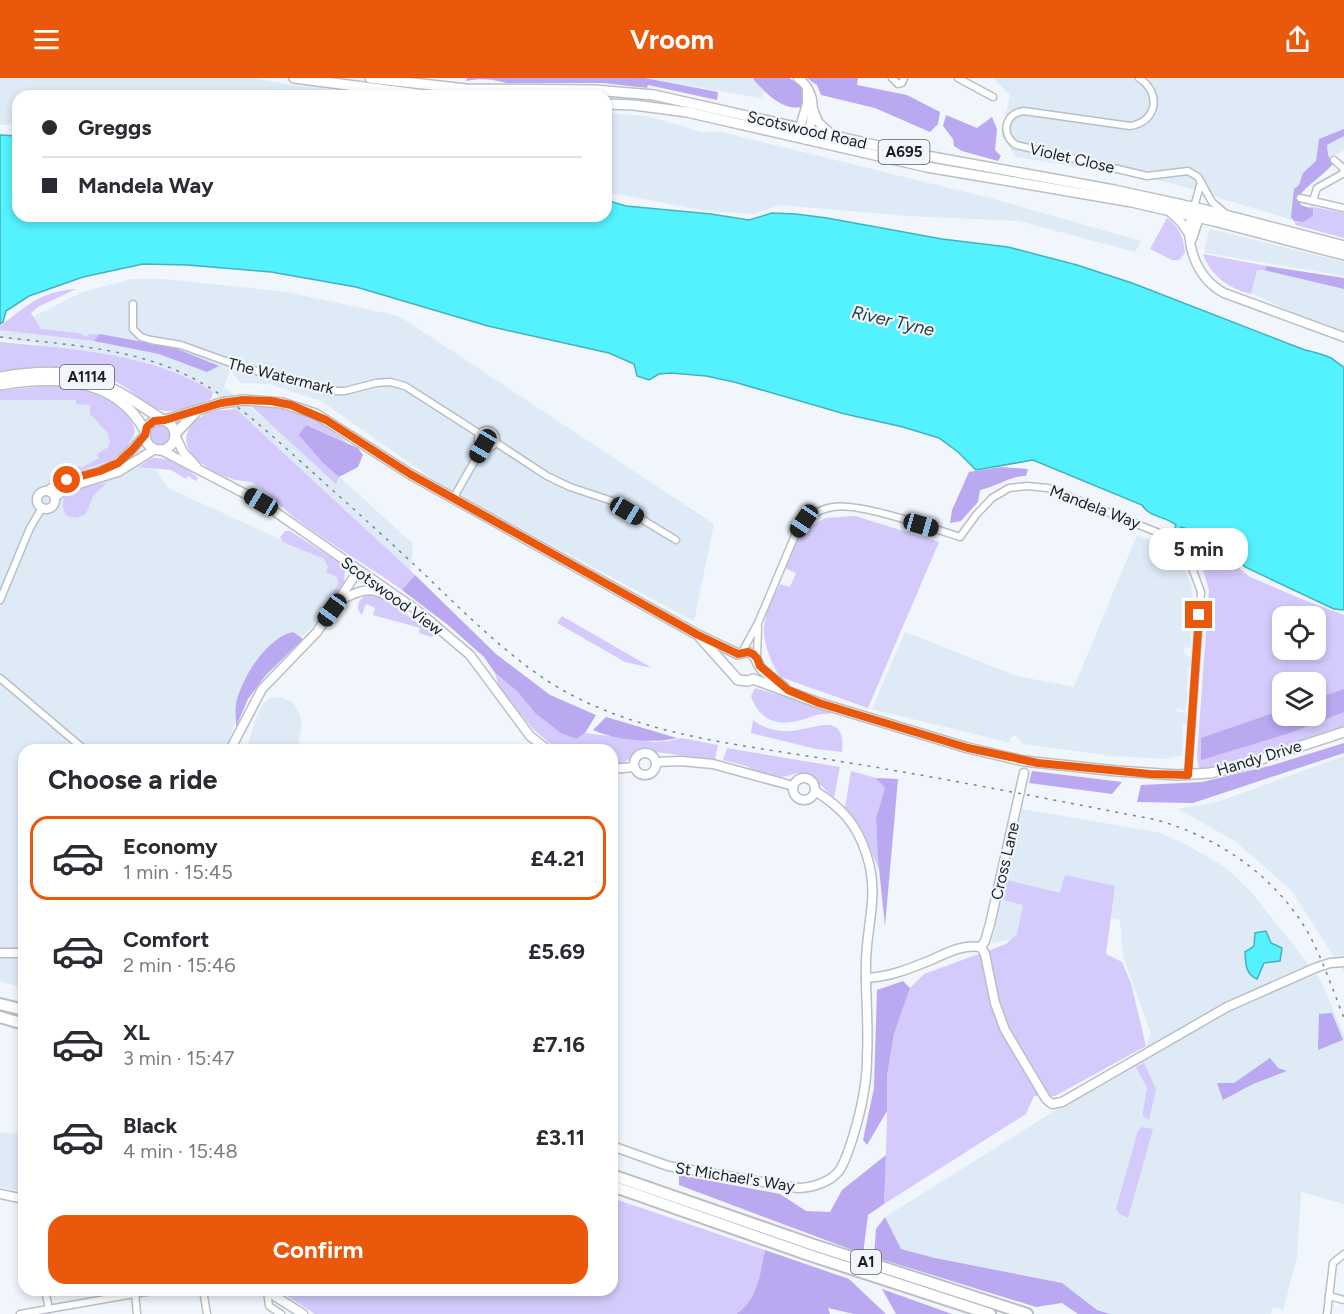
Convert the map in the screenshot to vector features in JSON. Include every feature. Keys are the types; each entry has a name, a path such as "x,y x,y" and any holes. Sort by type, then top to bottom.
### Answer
{"highway":[{"path":"0,1003 18,1004"},
{"path":"0,1003 18,1008"},
{"path":"0,1015 18,1017"},
{"path":"0,1015 18,1022"},
{"name":"A1","path":"618,1177 812,1244 1027,1314"},
{"name":"A1","path":"618,1188 809,1255 990,1314"}],"main road":[{"path":"294,78 387,90"},
{"name":"Scotswood Road","path":"370,78 466,89 520,90"},
{"name":"Scotswood Road","path":"612,92 654,95 946,170 1132,202 1169,211 1228,215 1344,246"},
{"name":"Scotswood Road","path":"612,104 687,112 803,134 837,137 948,161 1114,190 1344,255"},
{"name":"A1114","path":"0,377 48,372 81,375 112,387 164,420"},
{"name":"A1114","path":"0,385 44,379 78,383 116,398 132,410 145,433"},
{"path":"201,408 186,421 169,448 158,450 147,444 145,433 154,421 164,420 201,408 221,403 243,400 282,403 316,414 410,474 698,635 740,653 748,652 788,690"},
{"path":"164,420 172,425 176,435"},
{"path":"698,635 738,680 753,679 788,690"},
{"path":"731,670 731,663 740,653"},
{"path":"753,679 757,676 758,662"},
{"name":"Handy Drive","path":"788,690 819,703 968,748 1017,760 1117,771 1188,775 1210,773 1344,732"}],"street":[{"path":"798,78 812,96 818,122 837,137"},
{"path":"892,78 898,84 902,83 904,78"},
{"path":"958,78 993,97"},
{"name":"Violet Close","path":"1139,78 1150,88 1154,103 1149,117 1137,125 1130,126 1024,111 1008,119 1006,126 1008,137 1016,145 1147,176 1188,171 1196,175 1201,182"},
{"path":"803,134 807,104 806,86"},
{"path":"803,134 813,108"},
{"path":"1313,201 1317,188 1344,173 1343,168 1334,160"},
{"path":"1201,182 1212,202 1228,215"},
{"path":"1191,240 1201,182"},
{"path":"1197,213 1205,190"},
{"path":"1300,198 1344,208"},
{"path":"1169,211 1181,222 1191,240 1199,268 1208,281 1219,290 1344,337"},
{"name":"The Watermark","path":"133,304 133,329 141,337 181,345 239,366 328,391 345,392 376,382 390,381 405,386 480,434"},
{"path":"485,430 490,430 496,437 495,442 489,447 483,446 479,442 480,434 485,430"},
{"path":"51,494 67,480 100,471 118,463 129,454 145,433"},
{"name":"Scotswood View","path":"176,435 186,456 208,474 261,502 418,611 470,655 530,736 540,744"},
{"path":"495,442 546,476 612,501 676,540"},
{"path":"454,497 483,446"},
{"path":"42,508 37,502 41,492 51,494 118,472 158,450"},
{"name":"Scotswood View","path":"158,450 197,471 208,474"},
{"name":"Mandela Way","path":"740,653 758,623 796,533 804,521 815,513 834,506 867,510 960,537 992,498 1009,488 1028,486 1048,488 1160,534 1177,548 1191,565 1201,592 1188,775"},
{"path":"42,508 51,508 55,502 51,494"},
{"path":"0,600 30,528 42,508"},
{"path":"233,744 261,689 316,632 358,571"},
{"path":"339,601 358,591 372,590 418,611"},
{"name":"Mandela Way","path":"758,623 758,662"},
{"path":"0,678 78,744"},
{"path":"239,744 240,730"},
{"path":"641,754 649,754 656,762 655,769 648,775 639,774 634,767 636,758 641,754"},
{"path":"656,762 681,761 713,764 793,786"},
{"path":"618,768 634,767"},
{"name":"Cross Lane","path":"981,947 990,924 1024,773"},
{"path":"815,791 810,799 801,800 795,796 793,786 804,778 813,783 815,791 834,803 852,822 866,853 874,883 866,978 878,978 903,971 967,946 981,947 985,954 995,1003 1005,1030 1046,1100 1052,1104 1062,1102 1227,1007 1319,967 1344,962"},
{"path":"0,953 18,953"},
{"name":"St Michael's Way","path":"618,1148 668,1166 792,1188 804,1188 828,1180 838,1172 846,1159 864,1092 868,1056 866,978"},
{"path":"0,1194 18,1198"},
{"path":"1327,1314 1333,1263 1344,1254"},
{"path":"47,1296 53,1310"},
{"path":"21,1314 53,1310 118,1296"},
{"path":"135,1296 137,1314"},
{"path":"204,1296 207,1314"},
{"path":"267,1296 269,1306 281,1314"},
{"path":"274,1296 303,1314"},
{"path":"1329,1296 1344,1300"}],"shaded area":[{"path":"0,78 253,78 340,90 12,90 12,124 0,125"},
{"path":"467,78 645,78 718,92 717,100 648,85 647,88 603,83 507,83 486,79 466,81"},
{"path":"645,78 754,78 764,91 761,98"},
{"path":"754,78 789,78 802,86 802,107 795,108 781,104 763,90"},
{"path":"807,78 858,78 857,85 907,95 940,112 938,124 930,132 875,108 821,95 817,85"},
{"path":"993,78 1344,78 1344,150 1305,173 1296,221 1167,182 1016,157 1001,136 1010,95"},
{"path":"612,113 647,116 702,132 721,132 990,198 1141,241 1135,252 1019,221 908,216 780,205 753,214 707,211 612,193"},
{"path":"946,115 977,128 992,117 997,129 995,150 1001,156 998,161 962,151 954,146 953,139 943,126"},
{"path":"1344,129 1344,136 1327,145 1328,155 1333,164 1298,198 1301,205 1313,209 1313,216 1303,222 1294,221 1291,217 1294,189 1299,185 1303,173 1316,161 1319,139"},
{"path":"1309,206 1344,213 1344,238 1296,225 1294,221 1297,222 1313,210"},
{"path":"1167,218 1178,229 1182,238 1185,253 1179,260 1172,260 1150,249"},
{"path":"1210,229 1344,262 1344,276 1205,253"},
{"path":"1203,254 1267,266 1264,270 1257,270 1251,294 1221,280 1206,262"},
{"path":"1267,266 1344,278 1344,289 1264,270"},
{"path":"1256,267 1344,286 1344,338 1248,291"},
{"path":"132,279 165,279 287,292 399,316 714,524 694,621 450,491 321,401 269,384 241,383 230,370 224,387 260,416 284,426 413,544 410,581 216,394 43,353 38,344 0,338 0,329 40,328 33,317 82,292"},
{"path":"76,289 38,307 31,313 41,329 79,333 86,337 90,334 100,334 94,341 0,330 0,326 44,296"},
{"path":"100,334 175,348 219,366 207,372 159,354 94,341"},
{"path":"0,342 82,351 138,361 189,379 213,392 211,399 189,407 172,411 160,410 124,386 81,370 46,367 0,371"},
{"path":"53,385 79,388 107,399 129,416 135,432 126,449 109,461 46,482 70,468 71,470 79,466 81,468 99,458 97,454 108,447 110,441 107,432 90,414 90,405 76,404 76,400 0,400 0,391"},
{"path":"72,395 121,415 168,488 341,567 339,589 316,624 260,675 239,711 228,744 18,744 18,986 0,982 0,399"},
{"path":"263,405 289,410 318,421 348,443 306,425 300,435 323,463 339,477 336,484 252,407"},
{"path":"236,409 415,575 402,590 308,528 258,486 217,473 191,453 187,445 187,436 195,421 212,412"},
{"path":"160,424 168,427 171,435 168,443 160,446 152,443 149,435 152,427"},
{"path":"306,425 358,448 363,455 358,467 339,477 323,463 299,435"},
{"path":"152,458 177,463 198,478 196,481 188,476 186,479 171,470 139,467"},
{"path":"1001,467 1028,469 1026,476 980,490 978,502 961,521 950,523 952,510 969,472"},
{"path":"107,483 93,496 86,514 76,518 67,516 63,500 67,494 73,490"},
{"path":"855,516 939,542 868,708 780,677 770,657 764,635 767,611 780,584 790,587 796,573 785,568 801,532 825,518"},
{"path":"1183,530 1203,538 1250,577 1320,606 1272,606 1272,660 1326,660 1326,608 1344,615 1344,726 1244,758 1209,768 1199,768 1197,757 1209,590 1202,566 1179,539"},
{"path":"285,531 290,531 341,564 345,570 344,584 324,614 323,610 338,584 337,577 326,572 328,567 324,559 283,542 280,537"},
{"path":"1137,535 1158,543 1172,553 1183,566 1191,584 1193,599 1190,648 1185,647 1184,652 1187,656 1192,657 1191,666 1188,667 1187,700 1185,711 1178,708 1176,711 1187,713 1187,725 1183,723 1182,755 1164,759 1113,756 1023,744 1015,735 1009,739 1011,743 872,709 905,632 1017,676 1074,687"},
{"path":"415,575 496,654 550,695 596,715 585,733 576,739 561,733 535,713 517,691 495,673 484,657 448,625 402,590"},
{"path":"368,594 377,594 435,635 432,637 419,633 420,628 373,615 375,608 366,604 362,615 358,606 362,598"},
{"path":"562,616 652,668 625,662 557,623"},
{"path":"293,632 303,639 266,675 248,699 236,727 236,704 249,672 265,650 283,636"},
{"path":"495,673 517,691 535,713 575,739 585,733 654,742 681,738 718,745 715,760 642,750 618,764 618,744 551,744 534,730 499,688"},
{"path":"755,688 831,711 830,714 797,721 782,722 768,719 754,704 751,696"},
{"path":"1344,689 1344,712 1326,719 1326,695"},
{"path":"280,697 292,702 299,712 302,726 298,744 248,744 256,718 269,698"},
{"path":"1272,713 1272,726 1308,726 1201,760 1201,738"},
{"path":"606,717 677,738 657,741 634,740 593,730"},
{"path":"753,720 779,731 833,726 839,730 842,738 842,752 816,749 751,733"},
{"path":"1344,743 1344,753 1193,803 1137,802 1141,785 1202,782 1273,765"},
{"path":"727,748 840,767 834,798 809,774 799,773 778,778 723,760"},
{"path":"1344,756 1344,973 1292,891 1235,841 1178,809 1220,801"},
{"path":"851,771 876,778 885,788 876,818 879,870 864,834 845,808"},
{"path":"1032,771 1122,782 1112,794 1029,783"},
{"path":"876,778 898,779 885,926 876,818 885,788"},
{"path":"1022,809 1157,832 1185,844 1225,867 1252,893 1320,979 1344,1035 1344,1204 1301,1192 1297,1258 1283,1310 1273,1307 1271,1314 1110,1314 1097,1310 1062,1283 901,1249 885,1217 1059,1108 1142,1061 1151,1033 1123,957 1120,920 1102,917 991,944"},
{"path":"1065,875 1115,886 1106,954 1122,962 1131,983 1146,1046 1055,1096 1034,1096 1026,1114 884,1204 887,1076 894,1034 910,988 924,974 1006,944 1017,934 1023,905 1003,900 1007,880 1060,893"},
{"path":"903,981 910,988 894,1034 887,1076 887,1111 867,1145 863,1140 874,1088 877,990"},
{"path":"1332,1013 1343,1040 1318,1050 1319,1014"},
{"path":"1270,1058 1278,1068 1287,1071 1253,1084 1223,1100 1217,1083 1234,1083"},
{"path":"1144,1063 1156,1089 1149,1120 1143,1116 1147,1088 1136,1067"},
{"path":"1142,1127 1153,1129 1128,1218 1116,1209 1138,1131"},
{"path":"0,1133 18,1135 18,1191 0,1187"},
{"path":"886,1155 884,1204 868,1215 863,1254 679,1185 679,1175 780,1194 806,1211 830,1212 842,1190"},
{"path":"618,1200 765,1250 754,1294 736,1314 315,1314 287,1296 618,1296"},
{"path":"885,1217 901,1249 1062,1283 1097,1310 1110,1314 1078,1314 1062,1303 1036,1307 874,1257 876,1229"},
{"path":"765,1250 849,1279 886,1314 854,1314 828,1308 830,1314 736,1314 754,1294"},
{"path":"882,1289 952,1314 896,1314"}],"water":[{"name":"River Tyne","path":"0,135 12,136 12,222 612,222 612,202 626,206 749,220 772,213 796,214 942,239 1008,247 1077,265 1132,283 1305,350 1325,355 1344,367 1344,610 1334,609 1245,567 1219,539 1181,527 1179,530 1172,522 1153,515 1142,505 1033,460 976,470 958,452 939,438 903,427 845,414 706,376 671,373 659,374 649,380 637,376 634,364 609,353 488,326 356,287 271,272 188,265 143,264 83,277 29,296 6,311 3,322 0,324"},
{"path":"1266,931 1271,943 1282,948 1280,961 1264,963 1257,979 1248,971 1245,952 1254,946 1255,933"}],"railway":[{"path":"0,337 113,352 157,363 195,379 227,399 270,434 377,530 473,621 511,653 549,682 600,708 633,721 703,738 923,775 1157,820 1202,837 1242,861 1260,875 1292,909 1317,950 1344,1018"}],"route":[{"path":"67,480 100,471 118,463 145,435 147,427 154,421 165,420 221,403 243,400 271,401 291,405 326,420 410,474 698,635 738,654 742,652 753,654 760,666 788,690 819,703 968,748 1038,763 1150,774 1188,775 1199,615"}]}
